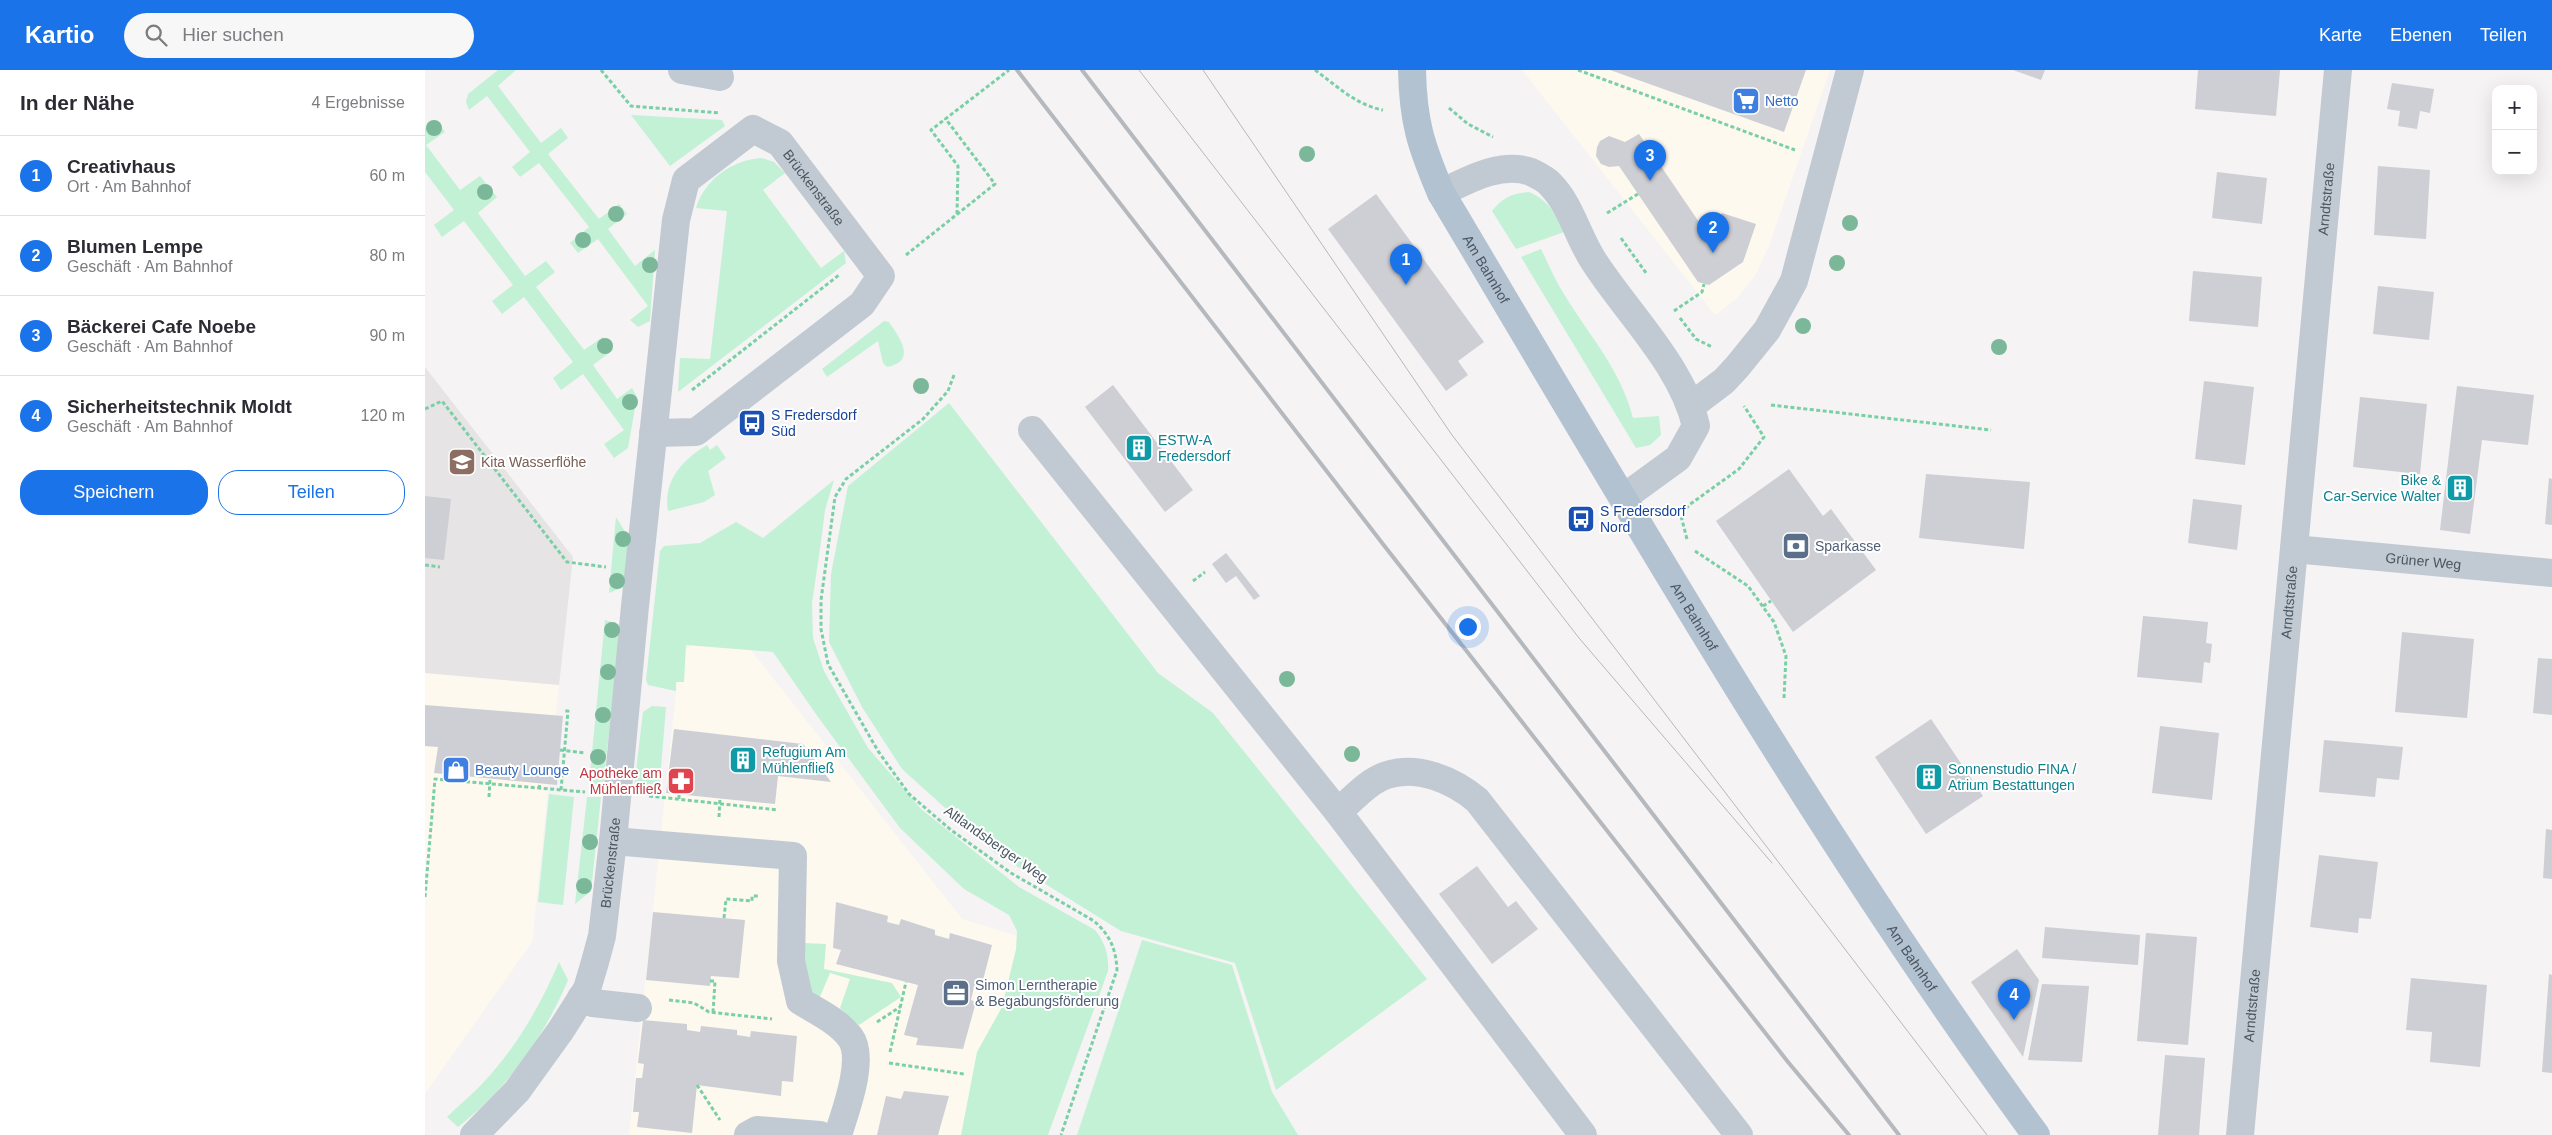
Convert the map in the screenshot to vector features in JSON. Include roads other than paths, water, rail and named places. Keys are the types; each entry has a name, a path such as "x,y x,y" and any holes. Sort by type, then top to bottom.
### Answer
{"main road":[{"name":"Am Bahnhof","path":"1412,70 1413,107 1422,149 1441,193 1623,498 1805,794 1978,1055 2036,1135"}],"street":[{"path":"683,70 722,79"},
{"path":"1691,406 1728,376 1767,330 1795,281 1850,70"},
{"name":"Arndtstraße","path":"2240,1135 2338,70"},
{"name":"Brückenstraße","path":"474,1135 517,1091 561,1030 587,989 602,936 653,432 677,220 686,180 753,129 780,143 873,266 862,304 696,432 653,432"},
{"path":"1441,193 1472,178 1509,168 1531,172 1549,182 1568,208 1592,258 1671,370 1691,406 1696,426 1678,458 1623,498"},
{"path":"1032,430 1338,812 1583,1135"},
{"name":"Grüner Weg","path":"2294,549 2552,573"},
{"path":"1338,812 1368,786 1387,775 1407,772 1427,774 1461,787 1477,800 1706,1096 1739,1135"},
{"path":"613,840 793,856 791,961 800,1001 835,1023 851,1038 856,1057 853,1083 838,1135"},
{"path":"581,998 593,1003 638,1008"},
{"path":"737,1131 757,1130 821,1135"}],"tram line":[{"path":"1139,70 1579,638 1772,863"},
{"path":"1203,70 1452,435 1987,1135"}],"railway":[{"path":"1017,70 1386,548 1788,1062 1849,1135"},
{"path":"1082,70 1899,1135"}],"place":[{"name":"Netto","path":"1746,101"},
{"name":"Bäckerei Cafe Noebe","path":"1650,181"},
{"name":"Blumen Lempe","path":"1713,253"},
{"name":"Creativhaus","path":"1406,285"},
{"name":"S Fredersdorf Süd","path":"752,423"},
{"name":"ESTW-A Fredersdorf","path":"1139,448"},
{"name":"Kita Wasserflöhe","path":"462,462"},
{"name":"Bike & Car-Service Walter","path":"2460,488"},
{"name":"S Fredersdorf Nord","path":"1581,519"},
{"name":"Sparkasse","path":"1796,546"},
{"name":"Refugium Am Mühlenfließ","path":"743,760"},
{"name":"Beauty Lounge","path":"456,770"},
{"name":"Sonnenstudio FINA / Atrium Bestattungen","path":"1929,777"},
{"name":"Apotheke am Mühlenfließ","path":"681,781"},
{"name":"Simon Lerntherapie & Begabungsförderung","path":"956,993"},
{"name":"Sicherheitstechnik Moldt","path":"2014,1020"}]}
